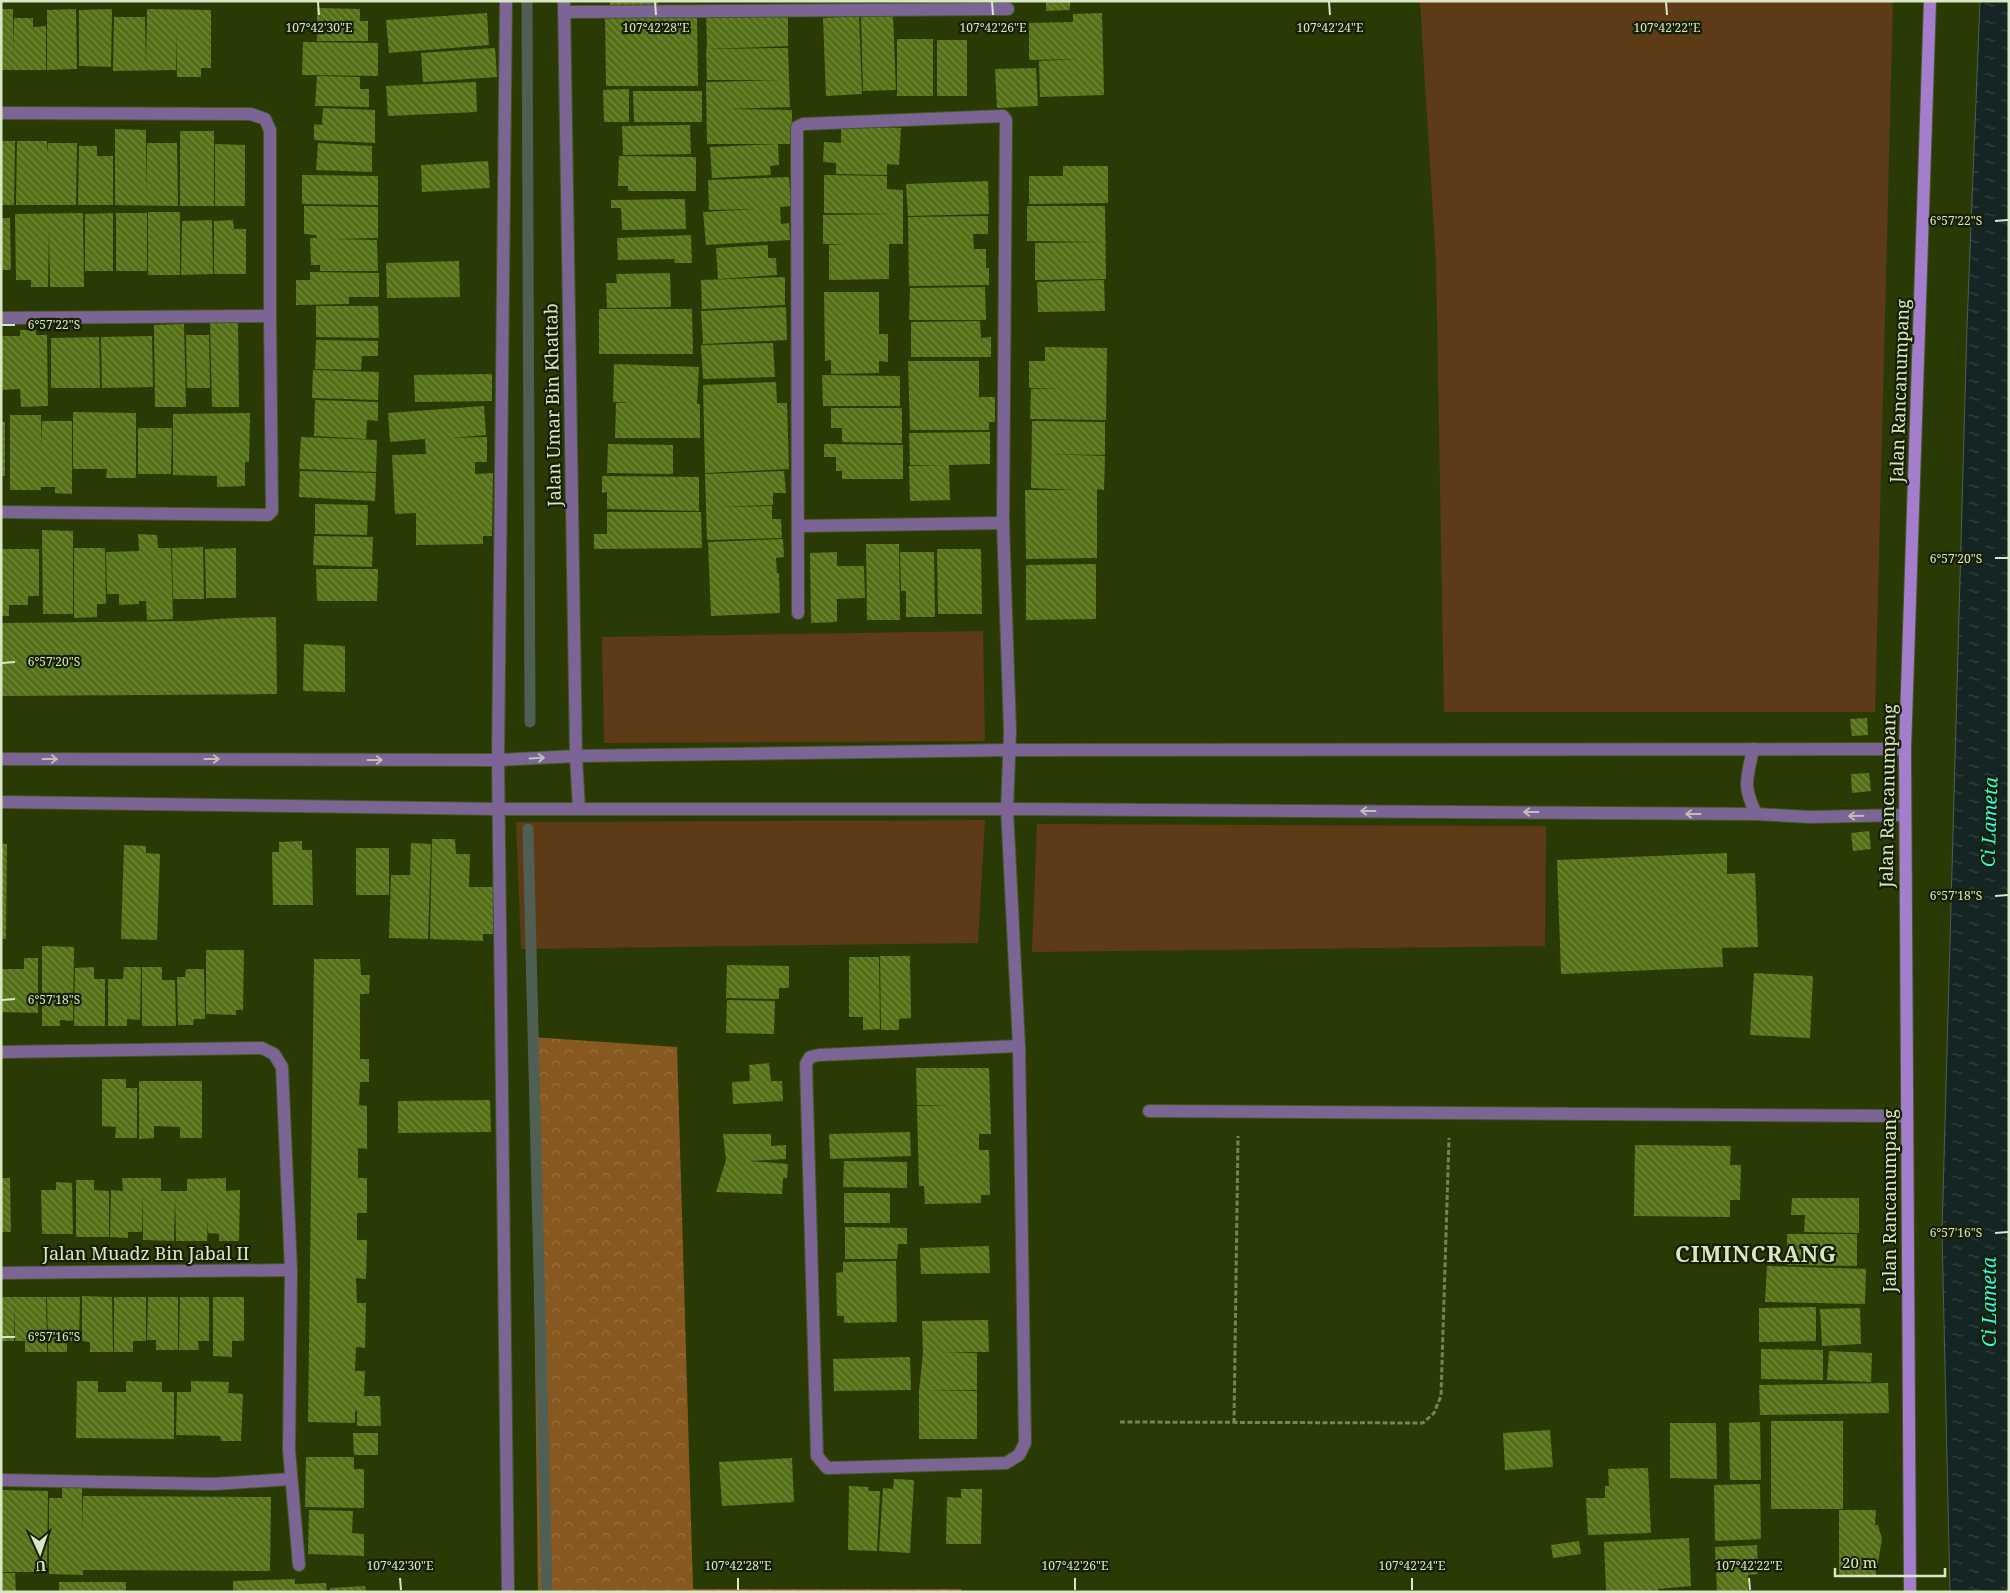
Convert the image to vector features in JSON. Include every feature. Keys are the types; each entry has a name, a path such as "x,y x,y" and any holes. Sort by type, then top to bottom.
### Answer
{"main road":[{"name":"Jalan Rancanumpang","path":"1910,1592 1904,815 1930,1"}],"street":[{"path":"506,1 498,760 508,1592"},
{"path":"564,7 1008,8"},
{"name":"Jalan Umar Bin Khattab","path":"564,7 576,756 579,809"},
{"path":"1,113 251,114 265,119 270,130 272,511 268,515 1,512"},
{"path":"798,614 797,127 803,124 1003,116 1006,120 1002,523 1010,750 1007,809 1019,1046 1025,1443 1019,1455 1006,1463 827,1468 817,1456 806,1064 810,1057 819,1055 1019,1046"},
{"path":"1,318 270,316"},
{"path":"799,526 1002,523"},
{"path":"1,759 498,760 576,756 1010,750 1905,748"},
{"path":"1753,749 1746,784 1748,797 1756,814"},
{"path":"1,802 499,809 1007,809 1756,814 1810,817 1904,815"},
{"path":"1,1052 262,1048 274,1054 282,1067 290,1270 289,1450 299,1565"},
{"path":"1149,1111 1907,1116"},
{"name":"Jalan Muadz Bin Jabal II","path":"1,1273 290,1270"},
{"path":"1,1480 214,1484 291,1479"}],"path":[{"path":"1234,1422 1238,1111"},
{"path":"1120,1422 1423,1423 1434,1413 1441,1396 1450,1112"}],"shaded area":[{"path":"1420,1 1893,1 1875,712 1444,712 1436,263"},
{"path":"983,631 985,741 604,743 602,637"},
{"path":"985,820 978,943 521,949 516,822"},
{"path":"1037,824 1546,826 1545,946 1032,952"}],"green space":[{"path":"531,1037 677,1047 693,1589 961,1589 961,1592 538,1592"}],"water":[{"name":"Ci Lameta","path":"1980,1 2009,1 2009,1592 1950,1592 1942,1232 1967,326"}],"building":[{"path":"610,1 658,1 658,8 610,8"},
{"path":"1046,1 1070,1 1070,10 1046,11"},
{"path":"317,8 360,9 360,21 368,21 368,41 317,41"},
{"path":"1,9 13,9 13,55 14,18 33,18 33,27 46,26 46,70 1,70"},
{"path":"76,9 77,69 47,70 47,10"},
{"path":"112,9 111,67 79,66 79,10"},
{"path":"147,9 211,10 211,68 201,68 201,77 177,77 176,29 176,70 113,71 114,17 145,17 146,67"},
{"path":"788,11 788,46 707,49 706,13"},
{"path":"487,13 489,45 389,53 386,20"},
{"path":"1102,13 1104,95 1040,97 1039,61 1079,59 1029,60 1029,23 1073,22 1073,14"},
{"path":"605,14 697,15 698,86 606,86"},
{"path":"893,15 896,90 863,91 861,16"},
{"path":"859,16 862,94 826,96 823,18"},
{"path":"897,39 933,39 933,96 897,96"},
{"path":"937,40 967,40 967,96 937,96"},
{"path":"303,42 378,43 378,76 302,75"},
{"path":"495,48 497,77 423,82 421,53"},
{"path":"788,48 790,107 729,109 792,110 792,144 707,144 706,82 782,80 707,80 706,49"},
{"path":"1036,68 1038,106 997,108 995,69"},
{"path":"317,76 360,77 360,89 369,89 369,107 315,106"},
{"path":"476,82 477,112 388,116 386,86"},
{"path":"629,89 629,122 604,122 603,90"},
{"path":"633,91 702,91 702,122 634,122"},
{"path":"323,108 375,110 375,143 314,140 314,124 322,125"},
{"path":"690,125 691,154 623,155 622,126"},
{"path":"841,126 901,128 899,165 887,164 887,175 836,174 836,163 823,162 824,142 841,143"},
{"path":"115,129 146,130 146,197 147,143 177,143 178,206 115,205"},
{"path":"180,131 214,131 214,206 180,206"},
{"path":"1,141 15,141 14,205 1,205"},
{"path":"17,141 47,141 47,154 48,143 77,143 76,205 16,205"},
{"path":"318,143 372,146 372,172 316,170"},
{"path":"215,144 245,145 245,206 215,206"},
{"path":"778,144 779,165 770,166 771,175 712,178 710,147"},
{"path":"79,146 97,146 97,156 113,156 113,205 78,205"},
{"path":"619,156 696,157 696,191 628,191 628,186 618,186"},
{"path":"488,161 490,188 422,192 421,165"},
{"path":"1063,166 1108,166 1108,203 1029,204 1029,176 1063,176"},
{"path":"302,175 378,176 378,205 302,204"},
{"path":"824,175 887,176 887,189 903,190 903,244 889,244 889,279 829,280 829,245 845,244 823,244 823,215 897,214 824,213"},
{"path":"789,177 791,206 780,207 781,224 789,223 790,240 706,245 703,212 756,209 709,210 708,180"},
{"path":"988,181 989,214 908,216 906,184"},
{"path":"685,199 686,229 622,230 621,208 611,208 611,200"},
{"path":"304,206 378,207 378,238 334,239 377,240 378,271 320,271 320,265 311,265 310,238 317,238 316,235 304,234"},
{"path":"1027,206 1105,206 1106,279 1035,280 1035,243 1101,242 1027,241"},
{"path":"148,212 180,212 180,275 148,275"},
{"path":"83,213 84,287 50,287 49,229 48,287 31,287 31,280 16,280 15,214"},
{"path":"113,213 113,271 85,271 85,214"},
{"path":"116,213 147,213 147,271 116,271"},
{"path":"988,216 988,234 973,234 974,249 986,249 986,268 989,268 989,285 909,286 908,217"},
{"path":"1,218 10,218 11,270 1,270"},
{"path":"212,220 213,274 181,275 182,221"},
{"path":"233,220 234,229 246,229 246,274 214,274 214,221"},
{"path":"691,235 692,263 675,263 674,259 618,260 617,238"},
{"path":"768,245 768,258 776,258 777,275 718,279 716,248"},
{"path":"459,261 460,297 387,298 386,263"},
{"path":"310,272 379,273 379,297 349,297 349,304 296,305 296,280 310,280"},
{"path":"670,273 671,307 607,308 606,283 617,283 616,274"},
{"path":"785,277 785,305 702,309 701,280"},
{"path":"1104,280 1105,311 1038,312 1037,282"},
{"path":"985,287 986,320 909,320 910,288"},
{"path":"824,292 879,292 879,334 888,334 888,362 879,361 879,373 831,374 831,360 825,361"},
{"path":"316,306 378,306 379,338 316,337"},
{"path":"786,307 787,340 703,344 701,311"},
{"path":"599,309 692,309 693,354 599,354"},
{"path":"980,321 981,338 991,337 991,357 911,357 911,322"},
{"path":"210,322 238,322 239,407 212,407"},
{"path":"184,324 186,407 155,407 154,325"},
{"path":"20,330 36,330 36,335 47,335 48,406 21,407 20,389 1,390 1,336 20,336"},
{"path":"186,335 209,335 210,388 187,388"},
{"path":"152,336 153,387 102,388 101,337"},
{"path":"99,337 100,388 51,388 51,338"},
{"path":"316,340 378,341 378,356 362,356 361,370 315,369"},
{"path":"773,343 775,377 703,379 701,345"},
{"path":"1045,347 1107,348 1106,420 1030,419 1031,389 1060,389 1029,388 1029,361 1045,361"},
{"path":"908,361 979,361 979,397 995,397 995,422 989,422 989,430 910,430"},
{"path":"614,364 699,367 697,404 700,404 700,438 615,438 616,403 633,403 613,402"},
{"path":"313,370 379,372 378,400 312,398"},
{"path":"492,374 492,401 415,402 414,375"},
{"path":"822,375 900,376 900,406 823,406"},
{"path":"776,382 777,403 787,403 789,469 705,473 703,385"},
{"path":"315,400 378,402 378,421 367,420 366,439 314,436"},
{"path":"484,406 486,435 451,438 487,437 487,462 475,462 475,474 493,473 492,536 483,536 483,544 416,545 416,513 395,514 392,455 426,454 425,439 390,442 388,413"},
{"path":"831,408 902,408 902,443 842,442 842,428 831,428"},
{"path":"73,412 136,413 136,478 106,478 107,469 73,469"},
{"path":"250,413 249,462 245,462 245,486 217,487 217,476 173,475 173,414"},
{"path":"10,415 41,415 41,449 42,421 72,421 72,494 55,493 55,487 41,487 41,490 10,490"},
{"path":"1032,421 1105,422 1105,455 1044,454 1105,456 1104,490 1097,489 1097,558 1026,559 1025,490 1075,490 1031,488"},
{"path":"1,422 5,422 5,476 1,476"},
{"path":"138,428 172,428 171,474 138,474"},
{"path":"990,432 990,464 949,465 950,500 910,501 909,466 947,465 910,465 909,433"},
{"path":"301,437 377,440 376,472 299,469"},
{"path":"608,444 673,445 673,474 607,473"},
{"path":"824,444 903,445 903,479 842,479 842,471 836,471 836,457 824,457"},
{"path":"300,471 376,473 375,501 299,497"},
{"path":"784,471 786,493 773,493 773,505 716,507 772,506 772,519 781,519 782,538 707,540 705,474"},
{"path":"602,476 699,477 699,511 607,509 607,492 602,493"},
{"path":"315,504 368,505 367,535 315,534"},
{"path":"607,512 701,512 702,548 594,549 594,534 607,534"},
{"path":"42,530 73,531 73,614 43,614"},
{"path":"138,534 157,535 158,548 171,548 173,619 147,620 146,601 139,601 139,604 119,605 119,594 107,594 106,552 139,551"},
{"path":"314,536 373,537 372,567 313,565"},
{"path":"783,539 784,557 776,558 777,573 779,573 780,613 711,616 708,542"},
{"path":"866,544 899,544 900,620 867,620"},
{"path":"203,547 204,599 173,599 172,548"},
{"path":"74,548 105,548 106,604 97,604 97,617 74,618"},
{"path":"236,548 236,598 206,598 205,549"},
{"path":"1,549 39,549 39,596 28,596 28,605 9,605 9,616 1,616"},
{"path":"937,549 981,549 982,614 938,614"},
{"path":"837,552 837,566 864,566 865,598 837,599 837,622 811,623 810,553"},
{"path":"900,552 934,552 935,617 906,617 906,591 901,591"},
{"path":"1096,564 1096,619 1026,620 1026,565"},
{"path":"316,569 378,569 377,601 317,601"},
{"path":"276,617 277,694 1,696 1,623 190,621"},
{"path":"304,644 345,646 345,692 303,691"},
{"path":"1867,718 1868,735 1852,736 1850,719"},
{"path":"1869,773 1871,791 1852,793 1851,774"},
{"path":"1869,831 1871,849 1853,851 1851,833"},
{"path":"432,839 455,839 456,854 470,854 469,887 498,887 497,934 483,934 483,941 430,939"},
{"path":"302,841 302,850 312,850 313,905 273,905 272,852 279,852 279,842"},
{"path":"411,843 431,844 428,939 389,938 391,875 410,875"},
{"path":"1,844 7,844 6,939 1,939"},
{"path":"124,845 146,846 146,853 160,854 157,940 121,939"},
{"path":"356,848 389,848 389,895 356,895"},
{"path":"1727,853 1727,874 1755,873 1758,947 1722,948 1723,967 1561,974 1557,860"},
{"path":"42,946 74,947 73,1021 60,1020 60,1026 42,1026"},
{"path":"206,950 244,950 243,1010 236,1010 236,1015 206,1014"},
{"path":"880,956 910,956 911,1018 899,1019 899,1030 881,1030"},
{"path":"849,957 879,957 880,1029 863,1030 863,1017 849,1017"},
{"path":"24,958 38,958 38,1013 1,1012 1,969 24,969"},
{"path":"314,959 360,959 361,975 370,975 369,994 360,994 360,1059 369,1059 369,1082 360,1082 359,1105 367,1106 367,1149 358,1148 358,1178 367,1178 367,1213 357,1213 357,1240 367,1240 366,1279 356,1278 357,1303 366,1303 365,1348 356,1347 355,1371 365,1371 364,1396 380,1396 381,1426 357,1426 357,1411 355,1411 355,1423 308,1422"},
{"path":"727,965 789,966 789,988 779,988 779,999 726,998"},
{"path":"94,967 94,979 105,979 105,1026 74,1026 75,968"},
{"path":"124,967 141,967 140,1020 127,1019 127,1026 108,1026 108,979 123,979"},
{"path":"142,967 162,967 162,980 175,980 176,1026 142,1026"},
{"path":"186,969 204,969 205,1019 194,1019 193,1025 178,1025 177,977 185,977"},
{"path":"1754,973 1813,976 1810,1038 1750,1035"},
{"path":"727,1000 775,1001 774,1034 726,1033"},
{"path":"769,1063 771,1081 782,1081 783,1101 733,1104 732,1082 750,1081 749,1065"},
{"path":"916,1068 989,1068 991,1134 979,1134 979,1150 989,1150 990,1195 981,1195 981,1203 925,1204 924,1186 919,1186 917,1106 949,1105 917,1105"},
{"path":"102,1079 126,1079 126,1088 137,1088 137,1138 115,1138 116,1127 102,1126"},
{"path":"139,1081 202,1081 202,1138 180,1138 180,1127 154,1126 154,1138 139,1139"},
{"path":"490,1100 491,1132 398,1133 398,1101"},
{"path":"910,1132 911,1156 830,1159 829,1134"},
{"path":"723,1134 771,1134 771,1146 786,1145 786,1159 749,1161 788,1164 787,1178 783,1178 782,1194 716,1192 726,1160"},
{"path":"1635,1145 1731,1146 1730,1165 1741,1165 1740,1200 1730,1200 1730,1217 1634,1216"},
{"path":"844,1161 907,1162 907,1188 843,1187"},
{"path":"1,1178 10,1178 11,1232 1,1232"},
{"path":"122,1178 161,1178 161,1191 187,1191 187,1179 226,1178 226,1191 240,1190 239,1241 219,1241 219,1234 208,1233 208,1218 207,1241 176,1241 175,1194 174,1241 143,1240 143,1189 142,1232 128,1232 128,1238 110,1237 111,1190 123,1191"},
{"path":"76,1180 94,1180 94,1190 109,1191 109,1237 76,1237"},
{"path":"56,1182 72,1183 73,1234 42,1234 41,1190 56,1190"},
{"path":"844,1193 890,1193 890,1223 844,1223"},
{"path":"1792,1198 1859,1198 1859,1233 1804,1232 1805,1215 1791,1215"},
{"path":"845,1227 907,1228 907,1244 898,1244 897,1259 845,1259"},
{"path":"1787,1234 1857,1234 1857,1266 1787,1265"},
{"path":"989,1246 990,1273 921,1274 920,1248"},
{"path":"896,1261 897,1322 844,1323 844,1316 837,1316 836,1273 843,1272 843,1262"},
{"path":"1767,1266 1866,1269 1865,1304 1765,1302"},
{"path":"82,1296 112,1297 113,1352 90,1352 90,1342 82,1341"},
{"path":"1,1297 46,1297 47,1352 25,1352 25,1341 15,1341 14,1302 14,1341 1,1341"},
{"path":"47,1297 80,1297 79,1341 67,1341 67,1352 48,1352"},
{"path":"114,1297 146,1297 146,1341 133,1341 133,1352 114,1352"},
{"path":"148,1297 178,1297 178,1350 156,1350 156,1340 147,1340"},
{"path":"180,1297 209,1297 209,1341 198,1341 199,1350 179,1350"},
{"path":"213,1297 244,1297 244,1341 232,1341 232,1357 213,1356"},
{"path":"1816,1307 1816,1341 1759,1342 1759,1308"},
{"path":"1860,1308 1861,1344 1822,1346 1820,1309"},
{"path":"988,1320 989,1352 942,1352 977,1353 977,1390 923,1390 977,1391 977,1439 919,1439 919,1391 923,1353 922,1321"},
{"path":"1761,1349 1823,1350 1823,1380 1761,1379"},
{"path":"1829,1351 1872,1353 1871,1382 1827,1380"},
{"path":"910,1357 911,1390 834,1391 833,1359"},
{"path":"77,1381 98,1381 98,1392 126,1392 126,1381 162,1382 162,1392 174,1392 174,1439 76,1438"},
{"path":"191,1381 229,1382 228,1393 243,1394 241,1441 221,1441 220,1436 176,1435 177,1392 191,1392"},
{"path":"1888,1383 1889,1413 1760,1415 1759,1385"},
{"path":"1771,1421 1843,1421 1843,1509 1771,1509"},
{"path":"1760,1422 1761,1480 1730,1480 1729,1423"},
{"path":"1670,1423 1716,1423 1717,1479 1670,1478"},
{"path":"1550,1430 1553,1467 1505,1470 1503,1433"},
{"path":"353,1433 378,1433 378,1455 354,1455"},
{"path":"306,1457 354,1457 354,1469 364,1469 364,1508 305,1507"},
{"path":"792,1458 794,1502 722,1506 719,1462"},
{"path":"1648,1468 1651,1533 1588,1535 1586,1498 1605,1498 1605,1486 1609,1486 1608,1469"},
{"path":"894,1479 914,1480 910,1553 879,1551 883,1488 893,1489"},
{"path":"1760,1484 1761,1539 1715,1541 1714,1485"},
{"path":"849,1486 869,1487 868,1491 880,1491 877,1551 848,1550"},
{"path":"62,1488 82,1488 82,1534 83,1496 271,1497 270,1571 83,1570 83,1575 49,1574 49,1498 62,1498"},
{"path":"961,1489 982,1489 981,1544 946,1544 947,1497 961,1498"},
{"path":"1,1490 48,1491 47,1572 1,1572"},
{"path":"309,1510 353,1511 352,1533 364,1534 364,1556 308,1554"},
{"path":"1839,1510 1876,1510 1875,1525 1878,1525 1882,1539 1878,1563 1876,1563 1876,1576 1839,1575"},
{"path":"1689,1538 1691,1586 1658,1589 1658,1592 1606,1592 1604,1542"},
{"path":"1579,1541 1581,1554 1553,1558 1551,1545"},
{"path":"1757,1545 1758,1574 1748,1575 1748,1592 1717,1592 1715,1547"},
{"path":"1,1573 15,1573 16,1592 1,1592"},
{"path":"295,1579 295,1584 326,1583 327,1592 233,1592 233,1581"},
{"path":"59,1582 126,1582 126,1592 59,1592"},
{"path":"365,1586 366,1592 330,1592 330,1588"}],"waterway":[{"path":"527,1 530,722"},
{"path":"528,829 547,1592"}],"district":[{"name":"CIMINCRANG","path":"1756,1254"}]}
